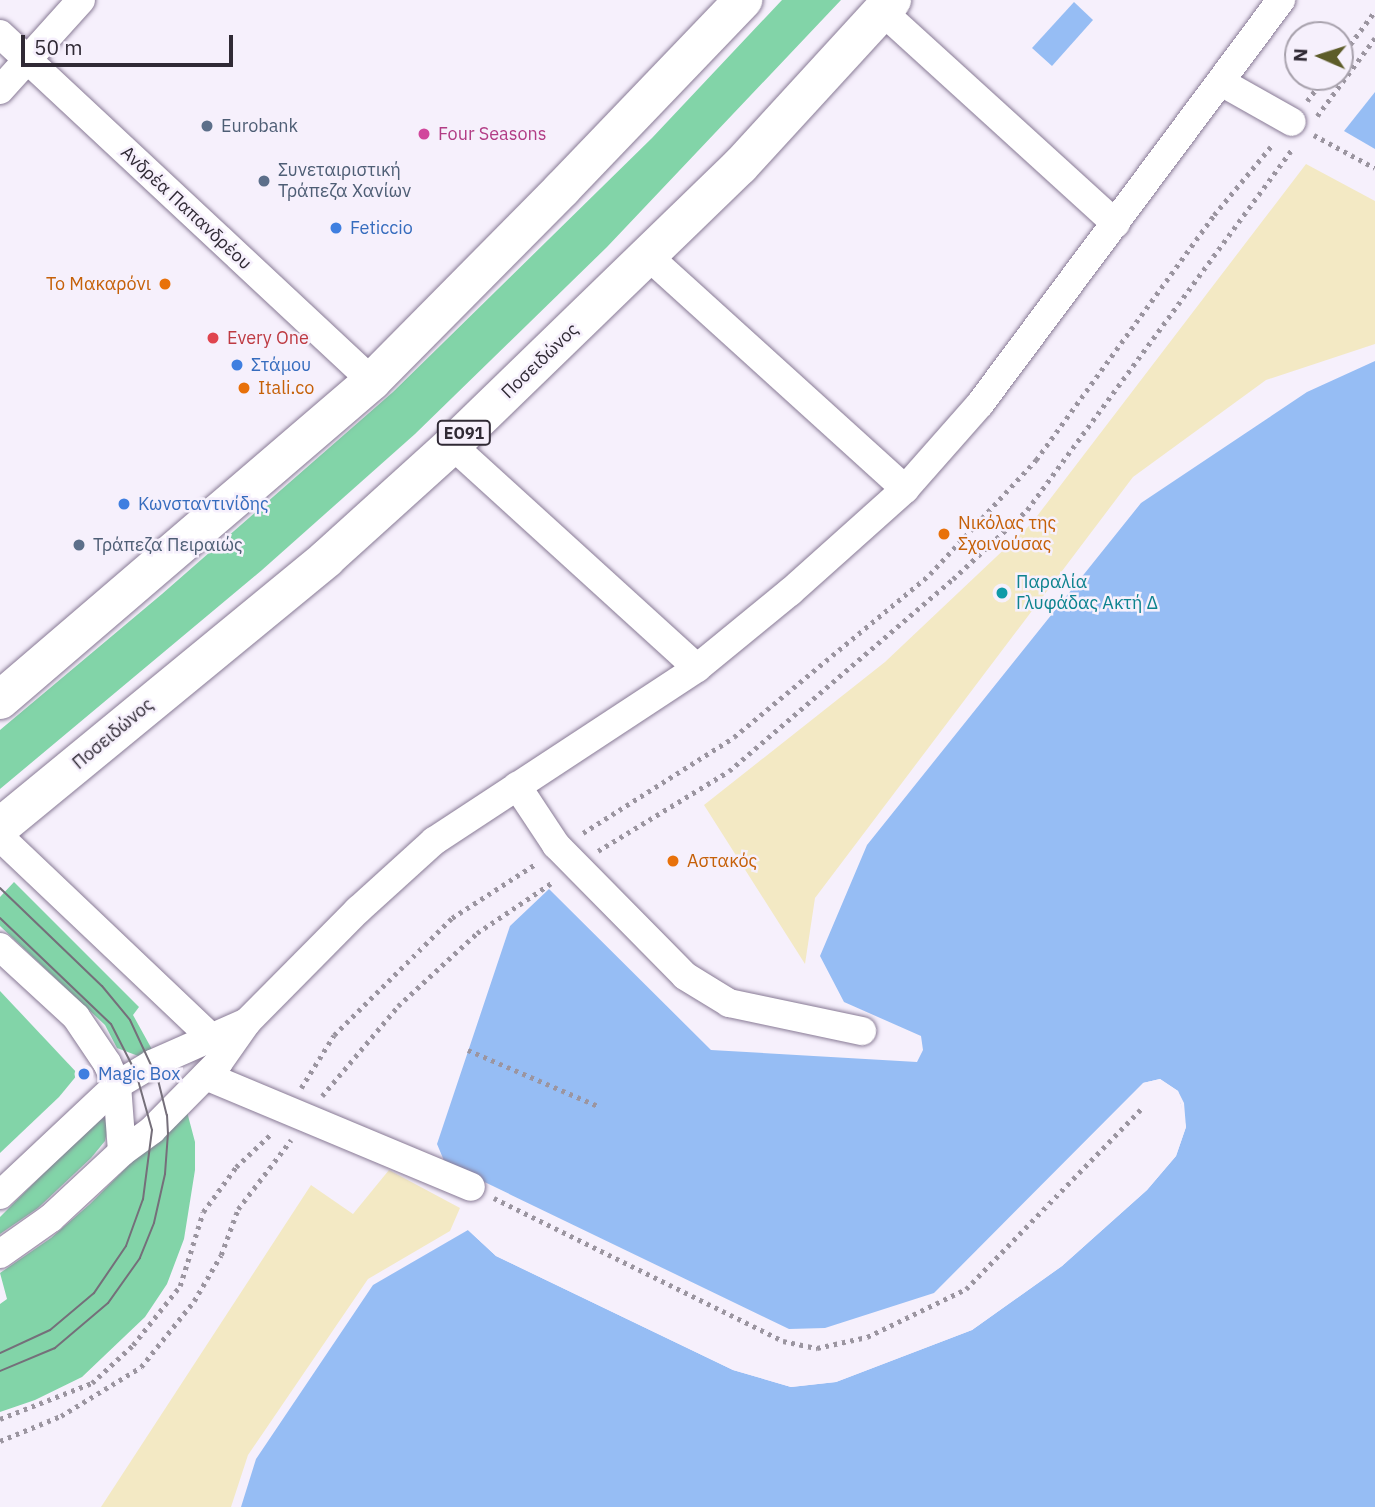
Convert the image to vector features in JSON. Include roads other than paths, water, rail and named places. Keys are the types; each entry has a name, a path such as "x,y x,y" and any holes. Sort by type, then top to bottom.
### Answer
{"highway":[{"path":"0,700 372,381 562,189 743,0"},
{"name":"Ποσειδώνος","path":"0,827 327,558 452,445 740,166 887,6"}],"street":[{"path":"0,90 81,0"},
{"path":"0,1254 51,1219 122,1152 152,1130 206,1076 247,1022 358,910 434,841 697,668 790,592 905,489 980,404 1281,0"},
{"path":"887,6 1116,224"},
{"name":"Ανδρέα Παπανδρέου","path":"0,34 372,381"},
{"path":"1221,82 1300,130"},
{"path":"648,256 905,489"},
{"path":"452,445 697,668"},
{"path":"517,786 568,857 685,976 729,1003 862,1031"},
{"path":"0,837 211,1037"},
{"path":"0,947 76,1017 107,1063 117,1084 122,1152"},
{"path":"0,1195 117,1084 247,1022"},
{"path":"206,1076 471,1187"}],"water":[{"path":"1074,2 1093,20 1052,66 1032,48"},
{"path":"1375,92 1375,149 1344,131"},
{"path":"1375,361 1375,1507 241,1507 256,1459 373,1285 468,1230 496,1256 733,1370 791,1387 836,1382 972,1330 1062,1266 1147,1190 1176,1156 1186,1127 1178,1091 1160,1079 1143,1083 934,1293 825,1328 789,1329 445,1163 437,1144 510,926 549,889 711,1050 917,1062 923,1050 921,1036 844,1002 820,956 867,845 1141,503 1307,392"}],"tram line":[{"path":"0,888 102,986 130,1020 158,1080 167,1115 168,1133 165,1174 154,1223 140,1258 108,1303 55,1348 0,1371"},
{"path":"0,918 111,1024 136,1073 152,1130 143,1199 126,1246 94,1293 50,1330 0,1353"}],"place":[{"name":"Eurobank","path":"207,126"},
{"name":"Four Seasons","path":"424,134"},
{"name":"Συνεταιριστική Τράπεζα Χανίων","path":"264,181"},
{"name":"Feticcio","path":"336,228"},
{"name":"Το Μακαρόνι","path":"165,284"},
{"name":"Every One","path":"213,338"},
{"name":"Στάμου","path":"237,365"},
{"name":"Itali.co","path":"244,388"},
{"name":"Κωνσταντινίδης","path":"124,504"},
{"name":"Νικόλας της Σχοινούσας","path":"944,534"},
{"name":"Τράπεζα Πειραιώς","path":"79,545"},
{"name":"Παραλία Γλυφάδας Ακτή Δ","path":"1002,593"},
{"name":"Αστακός","path":"673,861"},
{"name":"Magic Box","path":"84,1074"}]}
